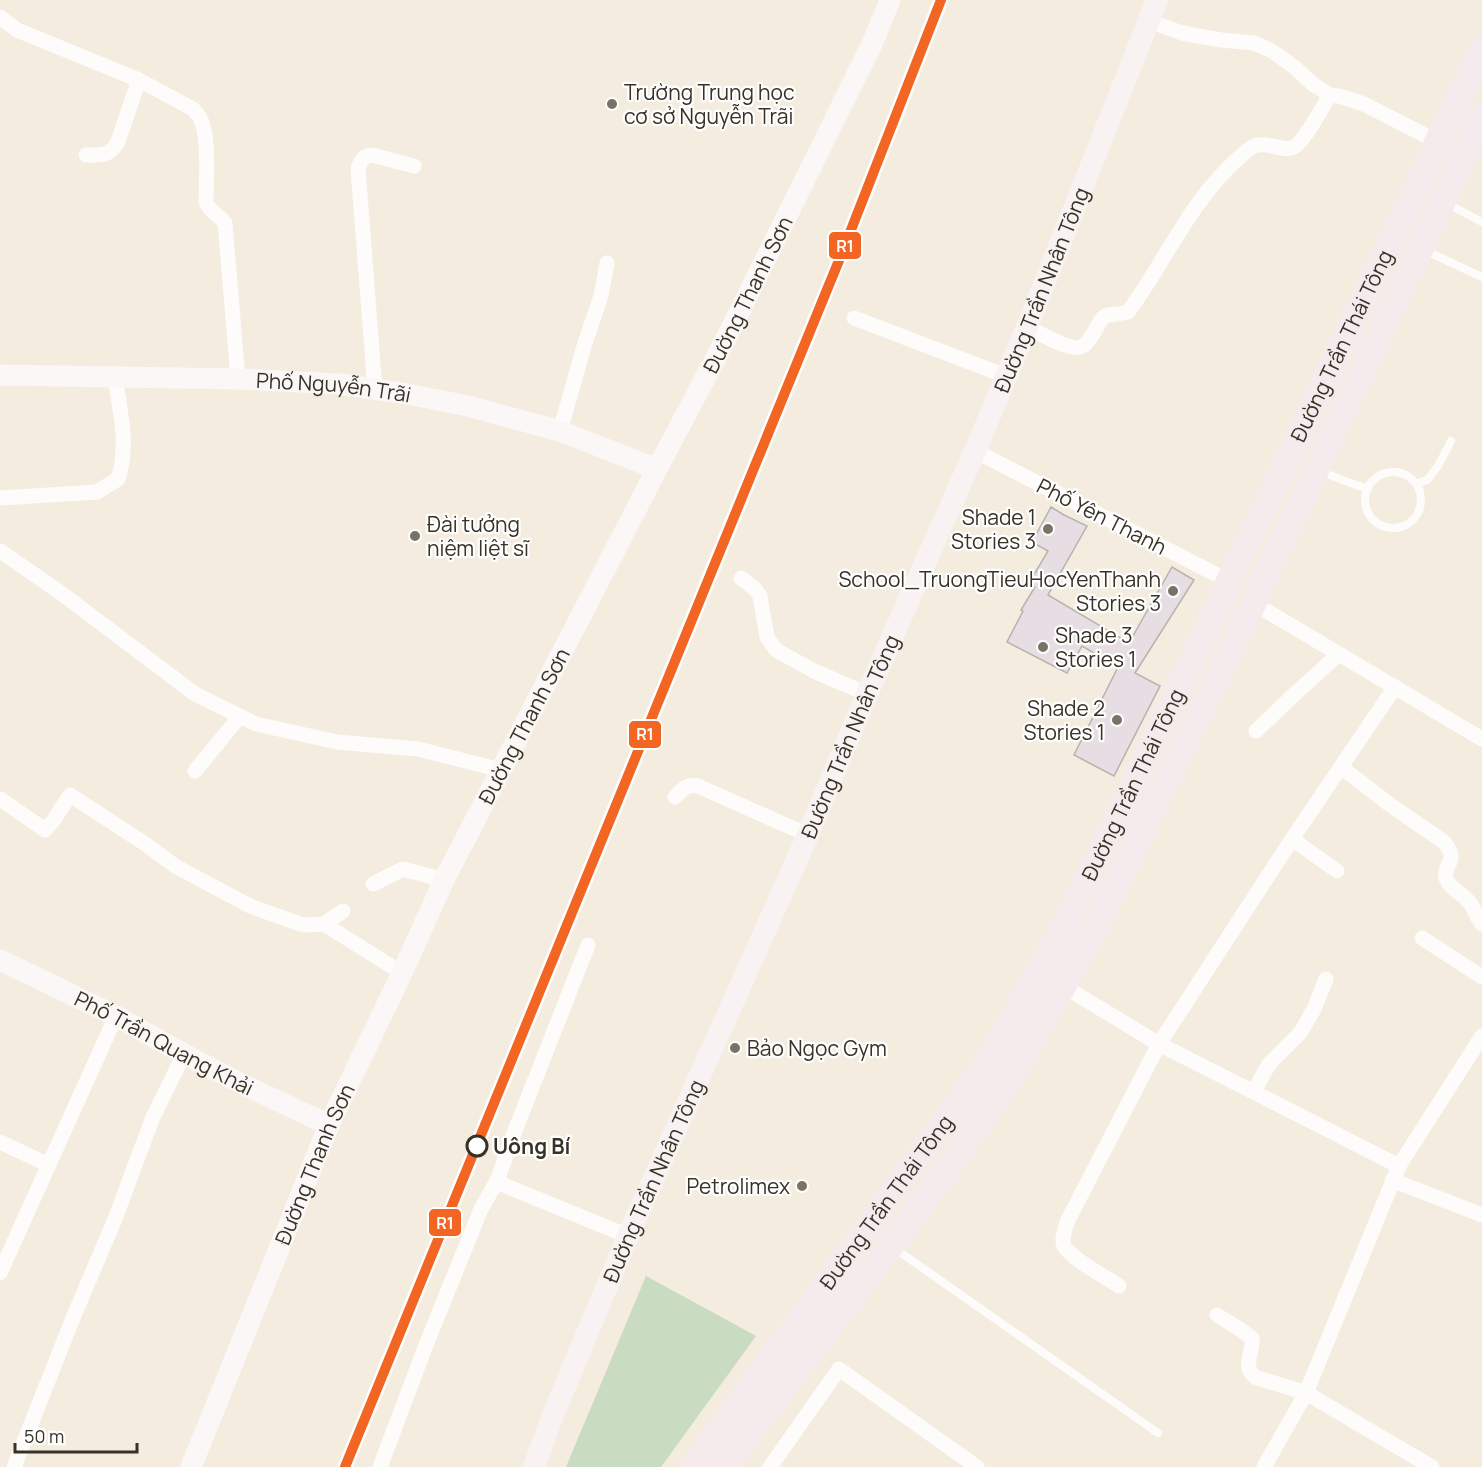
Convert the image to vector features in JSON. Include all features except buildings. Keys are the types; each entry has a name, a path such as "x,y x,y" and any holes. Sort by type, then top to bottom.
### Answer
{"highway":[{"name":"Đường Trần Thái Tông","path":"693,1467 987,1063 1063,929 1438,142 1475,80 1482,49"},
{"name":"Đường Trần Thái Tông","path":"723,1467 938,1183 1014,1072 1063,986 1096,927 1253,603 1482,117"},
{"path":"1127,797 1152,808"}],"main road":[{"name":"Đường Trần Nhân Tông","path":"534,1467 553,1415 628,1236 808,835 867,694 975,451 1027,327 1153,10"}],"street":[{"name":"Đường Thanh Sơn","path":"191,1467 329,1125 444,880 731,329 872,44 890,0"},
{"path":"1153,10 1182,33 1254,43 1272,51 1314,85 1330,94 1364,104 1438,142"},
{"path":"0,17 17,30 139,80 193,109 199,116 205,139 206,202 208,208 220,216 225,223 238,379"},
{"path":"86,155 105,155 111,152 117,144 139,80"},
{"path":"1027,327 1065,345 1077,348 1083,346 1095,332 1103,317 1128,312 1139,298 1191,211 1216,181 1240,156 1257,144 1288,149 1295,147 1302,140 1330,94"},
{"path":"375,390 358,169 361,160 372,155 414,166"},
{"path":"560,431 601,296 607,263"},
{"path":"854,318 1006,376"},
{"name":"Phố Nguyễn Trãi","path":"0,375 238,379 340,384 468,406 560,431 657,469"},
{"path":"0,498 97,492 118,479 123,466 123,424 115,377"},
{"name":"Phố Yên Thanh","path":"975,451 1229,581"},
{"path":"0,552 61,592 195,694 256,724 338,742 418,749 501,770"},
{"path":"741,578 760,596 767,637 776,650 814,671 867,694"},
{"path":"1253,603 1482,739"},
{"path":"1256,731 1339,654"},
{"path":"1119,1286 1074,1257 1064,1246 1063,1236 1067,1222 1159,1044 1292,839 1395,687"},
{"path":"195,771 240,716"},
{"path":"1341,767 1444,842 1452,855 1446,877 1451,885 1470,902 1482,924"},
{"path":"675,797 690,785 698,786 808,835"},
{"path":"0,799 45,830 70,795 175,866 250,906 303,925 324,924 343,911"},
{"path":"1292,839 1337,871"},
{"path":"373,884 403,869 444,880"},
{"path":"324,924 402,973"},
{"path":"1422,938 1482,977"},
{"path":"380,1467 481,1209 498,1180 588,945"},
{"name":"Phố Trần Quang Khải","path":"0,960 116,1016 246,1086 329,1125"},
{"path":"1254,1092 1269,1064 1301,1032 1314,1009 1326,979"},
{"path":"1063,986 1159,1044 1254,1092 1396,1173 1482,1215"},
{"path":"0,1273 116,1016"},
{"path":"1264,1467 1306,1393 1396,1173 1480,1046"},
{"path":"14,1467 115,1219 153,1116 184,1054"},
{"path":"0,1142 49,1165"},
{"path":"498,1180 506,1186 628,1236"},
{"path":"1216,1315 1252,1338 1253,1344 1248,1357 1248,1367 1250,1373 1255,1377 1306,1393 1432,1467"},
{"path":"770,1467 839,1369 971,1465"}],"lane":[{"path":"1442,201 1482,222"},
{"path":"1420,248 1482,277"},
{"path":"1416,484 1427,480 1438,466 1450,441"},
{"path":"1316,469 1368,489"},
{"path":"1396,472 1403,474 1416,484 1421,499 1420,507 1417,514 1406,525 1398,528 1383,526 1370,516 1365,502 1368,489 1380,475 1396,472"},
{"path":"891,1245 1158,1433"}],"green space":[{"path":"646,1276 756,1336 661,1467 566,1467"}],"transit line":[{"name":"R1","path":"345,1467 840,258 941,0"}],"place":[{"name":"Trường Trung học cơ sở Nguyễn Trãi","path":"612,104"},
{"name":"Shade 1 Stories 3","path":"1048,529"},
{"name":"Đài tưởng niệm liệt sĩ","path":"415,536"},
{"name":"School_TruongTieuHocYenThanh Stories 3","path":"1173,591"},
{"name":"Shade 3 Stories 1","path":"1043,647"},
{"name":"Shade 2 Stories 1","path":"1117,720"},
{"name":"Bảo Ngọc Gym","path":"735,1048"},
{"name":"Uông Bí","path":"477,1146"},
{"name":"Petrolimex","path":"802,1186"}]}
